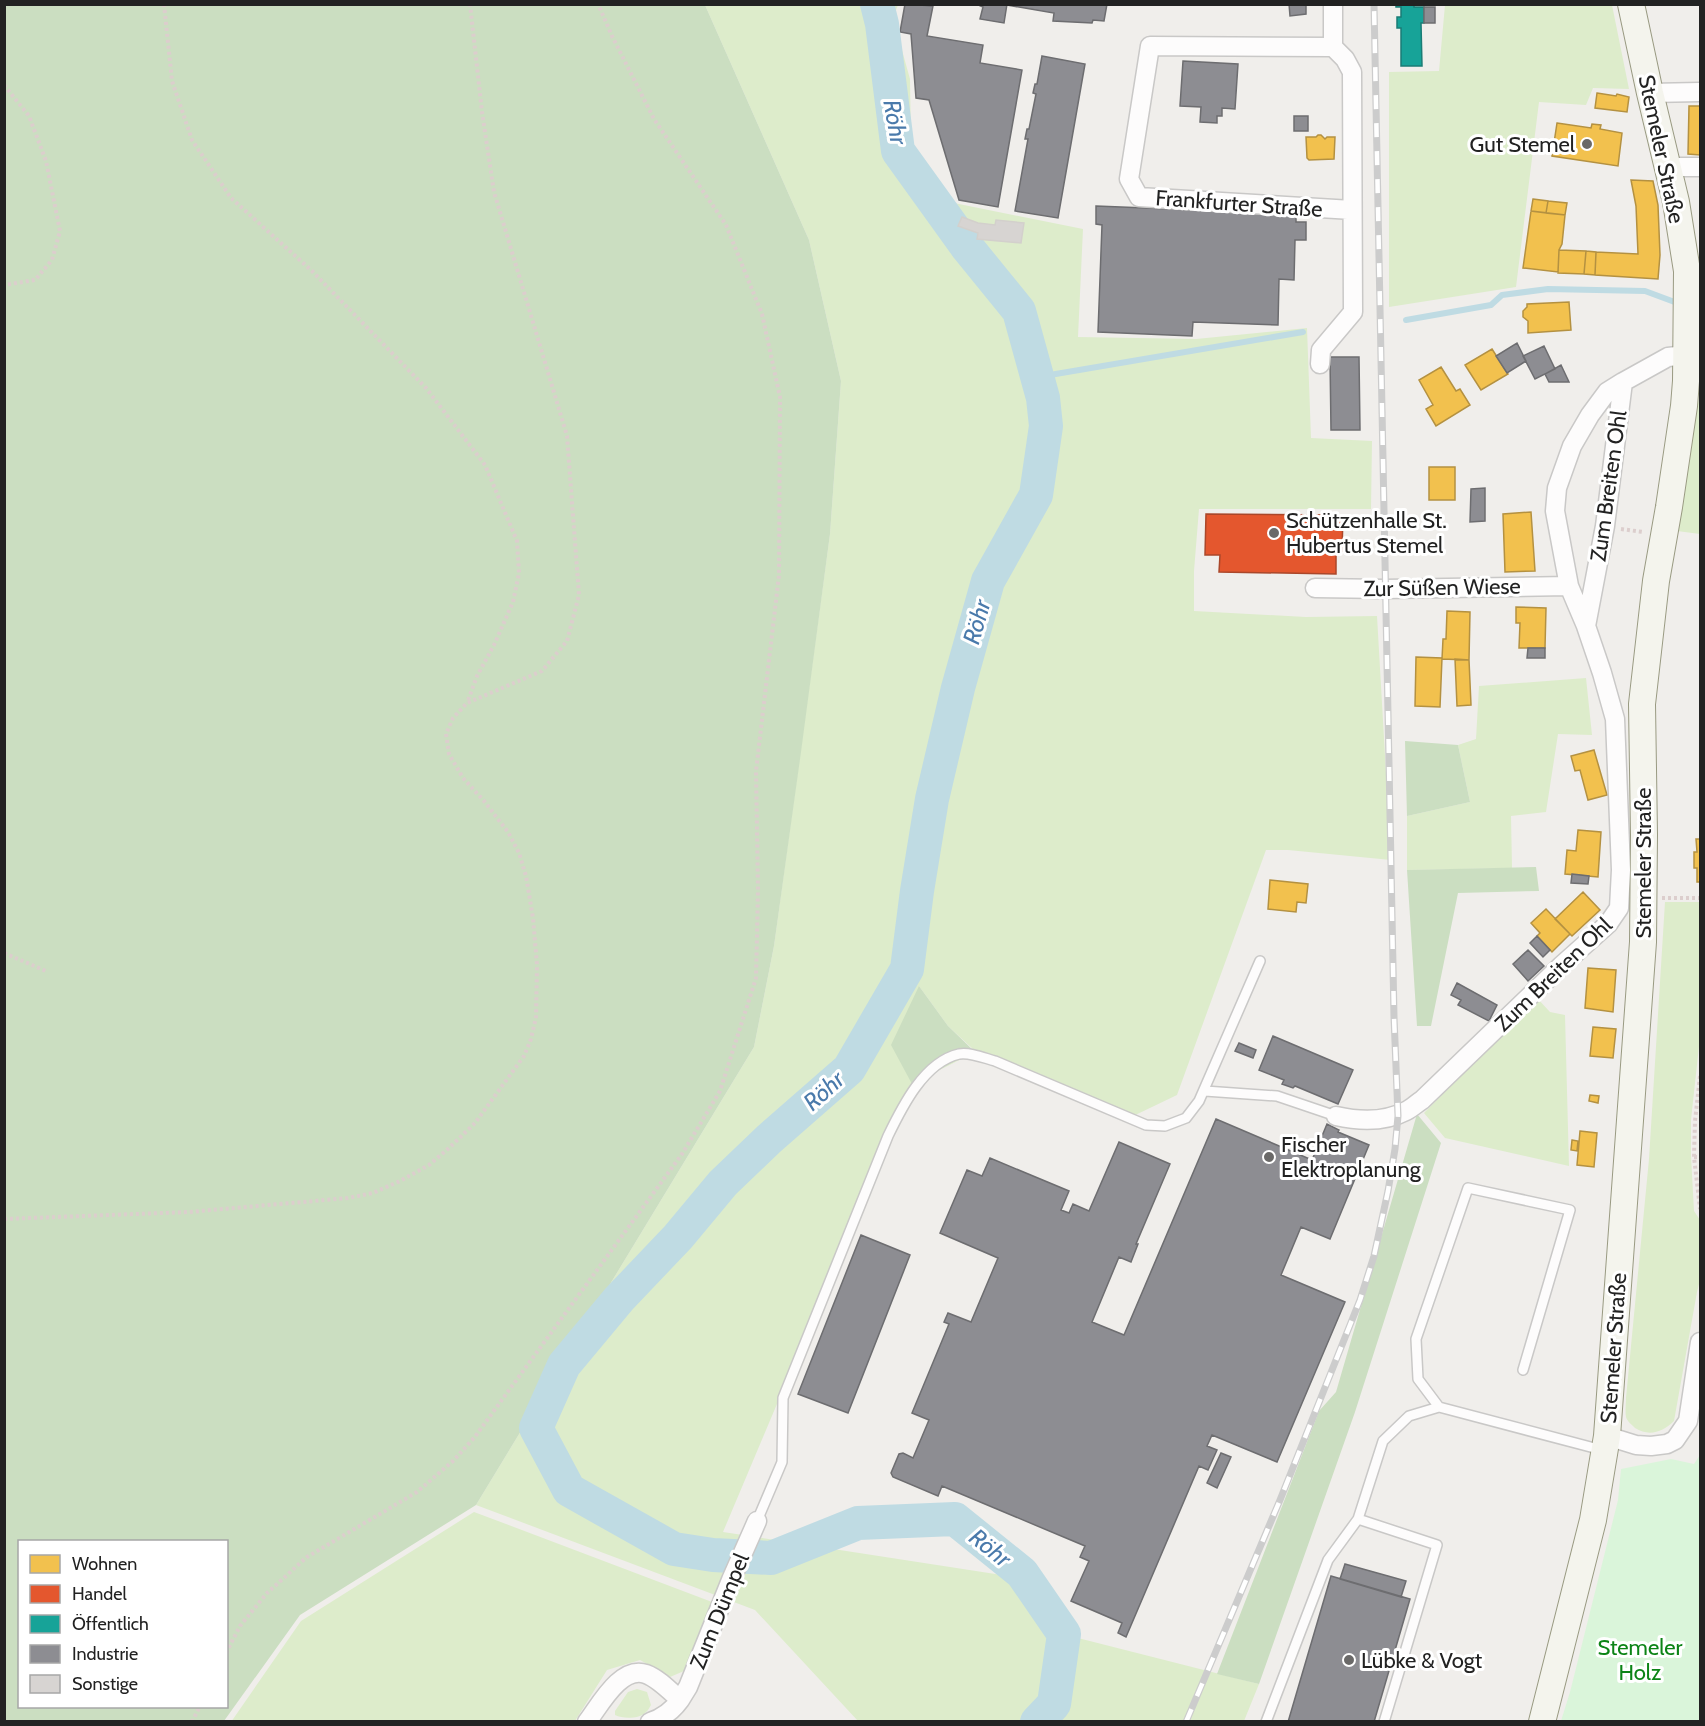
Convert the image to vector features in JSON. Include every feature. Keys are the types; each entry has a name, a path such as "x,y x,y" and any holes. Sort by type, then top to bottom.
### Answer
{"main road":[{"name":"Stemeler Straße","path":"1542,1722 1593,1520 1605,1443 1643,942 1642,704 1656,581 1684,406 1687,271 1669,167 1631,4"}],"street":[{"path":"1333,4 1333,47"},
{"name":"Frankfurter Straße","path":"1320,364 1321,350 1353,312 1353,72 1345,59 1333,47 1150,46 1129,179 1139,197 1352,210"},
{"path":"1650,93 1701,92"},
{"path":"1669,167 1701,167"},
{"name":"Zum Breiten Ohl","path":"1336,1116 1353,1120 1398,1114 1422,1100 1562,965 1608,924 1620,908 1621,870 1615,719 1586,626 1569,586 1555,511 1557,488 1572,446 1607,392 1668,357 1686,355"},
{"name":"Zum Breiten Ohl","path":"1586,626 1605,526 1623,382"},
{"name":"Zur Süßen Wiese","path":"1315,588 1569,586"},
{"path":"1605,1443 1644,1446 1667,1444 1675,1440 1688,1421 1701,1342"},
{"name":"Zum Dümpel","path":"650,1722 673,1709 688,1687 757,1521"},
{"name":"Zum Dümpel","path":"587,1722 616,1683 627,1675 646,1674 657,1680 680,1700"}],"lane":[{"path":"757,1521 782,1462 783,1398 888,1136 904,1104 926,1076 942,1061 960,1054 976,1056 995,1061 1146,1125 1166,1126 1186,1118 1205,1091 1260,961"},
{"path":"1205,1091 1277,1096 1336,1116"},
{"path":"1439,1407 1418,1378 1416,1339 1468,1188 1570,1210 1523,1370"},
{"path":"1266,1722 1328,1560 1358,1520 1383,1441 1409,1416 1439,1407 1605,1443"},
{"path":"1358,1520 1437,1545 1384,1722"}],"path":[{"path":"4,1219 189,1212 348,1198 373,1192 400,1181 429,1165 475,1123 524,1056 531,1040 536,1017 537,965 533,918 526,876 519,853 508,832 463,778 449,754 446,734 453,718 467,703 477,676 513,602 519,573 517,541 485,465 426,388 312,271 231,198 192,140 172,81 164,4"},
{"path":"467,703 542,671 567,641 579,595 567,436 494,192 470,4"},
{"path":"228,1649 240,1626 267,1593 307,1557 417,1492 447,1467 474,1438 688,1145 720,1091 756,978 758,890 756,771 780,575 780,397 762,314 726,225 654,119 598,4"},
{"path":"4,85 29,116 46,161 60,231 52,260 35,280 4,285"},
{"path":"1605,526 1663,535"},
{"path":"1644,898 1701,898"},
{"path":"4,953 46,971"},
{"path":"1701,1076 1695,1121 1694,1157 1701,1209"},
{"path":"1694,1157 1701,1157"},
{"path":"192,1722 199,1708"}],"green space":[{"path":"5,4 705,5 809,240 841,381 830,534 774,946 754,1047 476,1505 300,1615 224,1721 5,1721"},
{"path":"705,5 898,5 893,18 910,79 911,143 954,203 1083,229 1078,337 1196,339 1307,328 1311,438 1372,441 1371,509 1199,509 1194,571 1194,611 1306,617 1377,616 1391,860 1266,850 1177,1095 1127,1119 975,1052 912,1084 723,1532 1022,1578 1074,1637 1259,1684 1244,1721 858,1721 755,1610 476,1505 754,1047 774,946 830,534 841,381 809,240","holes":["919,986 948,1026 974,1050 912,1084"]},
{"path":"1445,5 1612,5 1629,89 1593,88 1586,105 1539,102 1516,287 1389,307 1389,72 1439,71"},
{"path":"1700,392 1700,534 1677,531"},
{"path":"1586,678 1592,735 1558,734 1546,812 1511,816 1512,868 1407,870 1407,816 1470,802 1458,745 1476,739 1479,686"},
{"path":"1405,741 1458,745 1470,802 1407,816"},
{"path":"1536,867 1539,891 1458,893 1431,1026 1417,1026 1407,870"},
{"path":"1665,902 1700,902 1700,1037 1691,1120 1691,1156 1694,1211 1700,1220 1700,1280 1674,1421 1665,1428 1651,1433 1640,1431 1627,1420 1626,1398 1649,1159"},
{"path":"919,986 948,1026 974,1051 912,1084 891,1045"},
{"path":"1537,998 1550,1012 1565,1015 1569,1166 1445,1138 1424,1113"},
{"path":"1417,1114 1441,1143 1355,1412 1259,1684 1217,1674 1319,1411 1336,1392"},
{"name":"Stemeler Holz","path":"1700,1455 1700,1721 1561,1721 1618,1500 1621,1469 1671,1459 1694,1464"},
{"path":"474,1512 712,1602 684,1671 670,1677 640,1660 607,1670 575,1721 231,1722 301,1621"},
{"path":"637,1689 647,1692 651,1705 647,1711 635,1717 626,1718 615,1715 615,1711 628,1692"}],"building: Wohnen":[{"path":"1597,93 1629,97 1627,112 1595,108"},
{"path":"1689,106 1700,106 1700,155 1688,154"},
{"name":"Gut Stemel","path":"1557,123 1591,128 1592,124 1601,125 1600,129 1622,133 1618,166 1552,156"},
{"path":"1318,135 1325,139 1335,137 1334,159 1309,160 1307,158 1306,137"},
{"path":"1631,180 1653,181 1658,205 1660,255 1658,279 1595,275 1596,252 1638,254 1636,206"},
{"path":"1533,199 1548,201 1546,213 1531,211"},
{"path":"1548,201 1567,203 1565,215 1546,213"},
{"path":"1531,211 1565,215 1558,272 1523,268"},
{"path":"1559,250 1586,251 1584,274 1558,273"},
{"path":"1586,251 1596,252 1595,275 1584,274"},
{"path":"1569,302 1571,330 1528,333 1528,321 1523,317 1527,304"},
{"path":"1492,349 1508,374 1481,390 1465,365"},
{"path":"1441,367 1456,391 1460,389 1470,405 1436,426 1426,409 1433,405 1419,380"},
{"path":"1429,467 1455,467 1455,500 1429,500"},
{"path":"1531,512 1535,571 1505,572 1503,514"},
{"path":"1516,607 1546,608 1545,648 1519,648 1520,623 1516,623"},
{"path":"1447,611 1470,612 1469,660 1442,659 1443,639 1446,639"},
{"path":"1416,657 1442,658 1440,707 1415,706"},
{"path":"1455,659 1469,660 1471,705 1457,706"},
{"path":"1594,750 1607,795 1588,800 1580,770 1575,771 1571,756"},
{"path":"1578,830 1601,832 1598,877 1565,874 1567,850 1576,851"},
{"path":"1696,839 1700,839 1700,882 1697,882 1697,868 1694,868 1694,852 1697,852"},
{"path":"1270,880 1308,884 1306,903 1297,902 1296,912 1268,909"},
{"path":"1583,892 1600,910 1572,936 1555,919"},
{"path":"1546,909 1570,934 1552,952 1537,936 1540,933 1531,923"},
{"path":"1588,968 1616,970 1613,1012 1585,1008"},
{"path":"1593,1027 1616,1029 1613,1058 1590,1056"},
{"path":"1590,1095 1599,1096 1598,1103 1589,1101"},
{"path":"1580,1131 1597,1133 1594,1167 1577,1165"},
{"path":"1572,1140 1578,1141 1577,1151 1571,1150"}],"building: Handel":[{"name":"Schützenhalle St. Hubertus Stemel","path":"1206,514 1343,515 1342,551 1336,551 1336,574 1219,572 1220,555 1205,555"}],"building: Öffentlich":[{"path":"1396,4 1414,4 1414,7 1424,7 1424,23 1421,23 1422,66 1401,66 1401,28 1397,28 1397,17 1401,17 1401,7 1396,7"}],"building: Industrie":[{"path":"905,4 933,6 927,36 983,45 980,63 1022,70 998,207 959,200 929,100 916,98 911,34 900,32"},
{"path":"976,4 1007,4 1004,23 980,19 983,7"},
{"path":"1107,4 1104,21 1093,20 1092,23 1053,21 1054,13 1007,5"},
{"path":"1289,4 1306,4 1306,14 1290,16"},
{"path":"1424,7 1435,7 1435,23 1424,23"},
{"path":"1042,56 1085,64 1058,218 1015,211 1028,139 1025,139 1036,94 1033,93"},
{"path":"1183,61 1238,64 1235,109 1222,108 1222,116 1217,116 1217,123 1200,122 1201,107 1180,106"},
{"path":"1294,116 1308,116 1308,131 1294,131"},
{"path":"1096,206 1296,214 1296,222 1306,222 1306,240 1295,240 1294,280 1279,279 1278,325 1193,322 1192,336 1098,332 1102,225 1096,224"},
{"path":"1517,343 1526,361 1507,373 1496,356"},
{"path":"1544,346 1555,369 1535,379 1523,356"},
{"path":"1330,357 1359,357 1360,430 1331,430"},
{"path":"1561,365 1569,382 1549,382 1545,374"},
{"path":"1485,488 1485,521 1470,522 1471,489"},
{"path":"1528,648 1545,648 1545,658 1527,658"},
{"path":"1572,874 1589,876 1588,884 1571,883"},
{"path":"1537,936 1550,950 1543,957 1530,943"},
{"path":"1528,950 1544,966 1528,981 1513,964"},
{"path":"1457,983 1497,1005 1489,1021 1458,1005 1461,1000 1451,995"},
{"path":"1273,1036 1353,1070 1338,1104 1295,1086 1293,1088 1282,1084 1284,1080 1259,1070"},
{"path":"1239,1043 1256,1050 1253,1058 1235,1051"},
{"path":"1216,1119 1312,1160 1327,1124 1339,1130 1338,1132 1369,1145 1330,1239 1301,1227 1281,1275 1345,1302 1277,1462 1212,1435 1207,1446 1217,1450 1208,1470 1199,1466 1126,1637 1118,1633 1122,1623 1071,1601 1089,1561 1080,1557 1085,1546 942,1486 938,1496 893,1477 891,1473 899,1454 903,1453 913,1458 929,1420 912,1413 949,1324 944,1322 948,1313 971,1322 998,1258 940,1233 967,1170 982,1176 990,1158 1069,1191 1061,1210 1069,1213 1073,1204 1089,1211 1119,1142 1170,1164 1136,1244 1138,1244 1131,1262 1119,1257 1092,1322 1124,1335"},
{"path":"861,1235 910,1255 848,1413 798,1394"},
{"path":"1221,1453 1231,1457 1217,1488 1207,1483"},
{"path":"1345,1564 1406,1581 1401,1597 1340,1579"},
{"name":"Lübke & Vogt","path":"1331,1576 1410,1599 1374,1722 1288,1722"}],"building: Sonstige":[{"path":"962,217 978,223 995,225 996,220 1024,223 1021,243 977,239 978,233 958,226"}],"waterway":[{"name":"Röhr","path":"877,4 882,24 898,151 967,247 1019,311 1043,398 1046,426 1036,495 988,581 958,688 932,799 907,969 849,1069 723,1183 678,1237 619,1299 564,1365 536,1428 569,1490 674,1549 713,1555 771,1558 858,1523 955,1519 1022,1573 1064,1634 1054,1704 1037,1722"},
{"path":"1406,320 1491,305 1502,295 1548,289 1645,291 1680,304"},
{"path":"1038,377 1303,332"}],"railway":[{"path":"1186,1722 1280,1500 1360,1300 1374,1256 1395,1149 1398,1116 1394,1017 1374,4"}],"place":[{"name":"Gut Stemel","path":"1587,144"},
{"name":"Schützenhalle St. Hubertus Stemel","path":"1274,533"},
{"name":"Fischer Elektroplanung","path":"1269,1157"},
{"name":"Lübke & Vogt","path":"1349,1660"}]}
